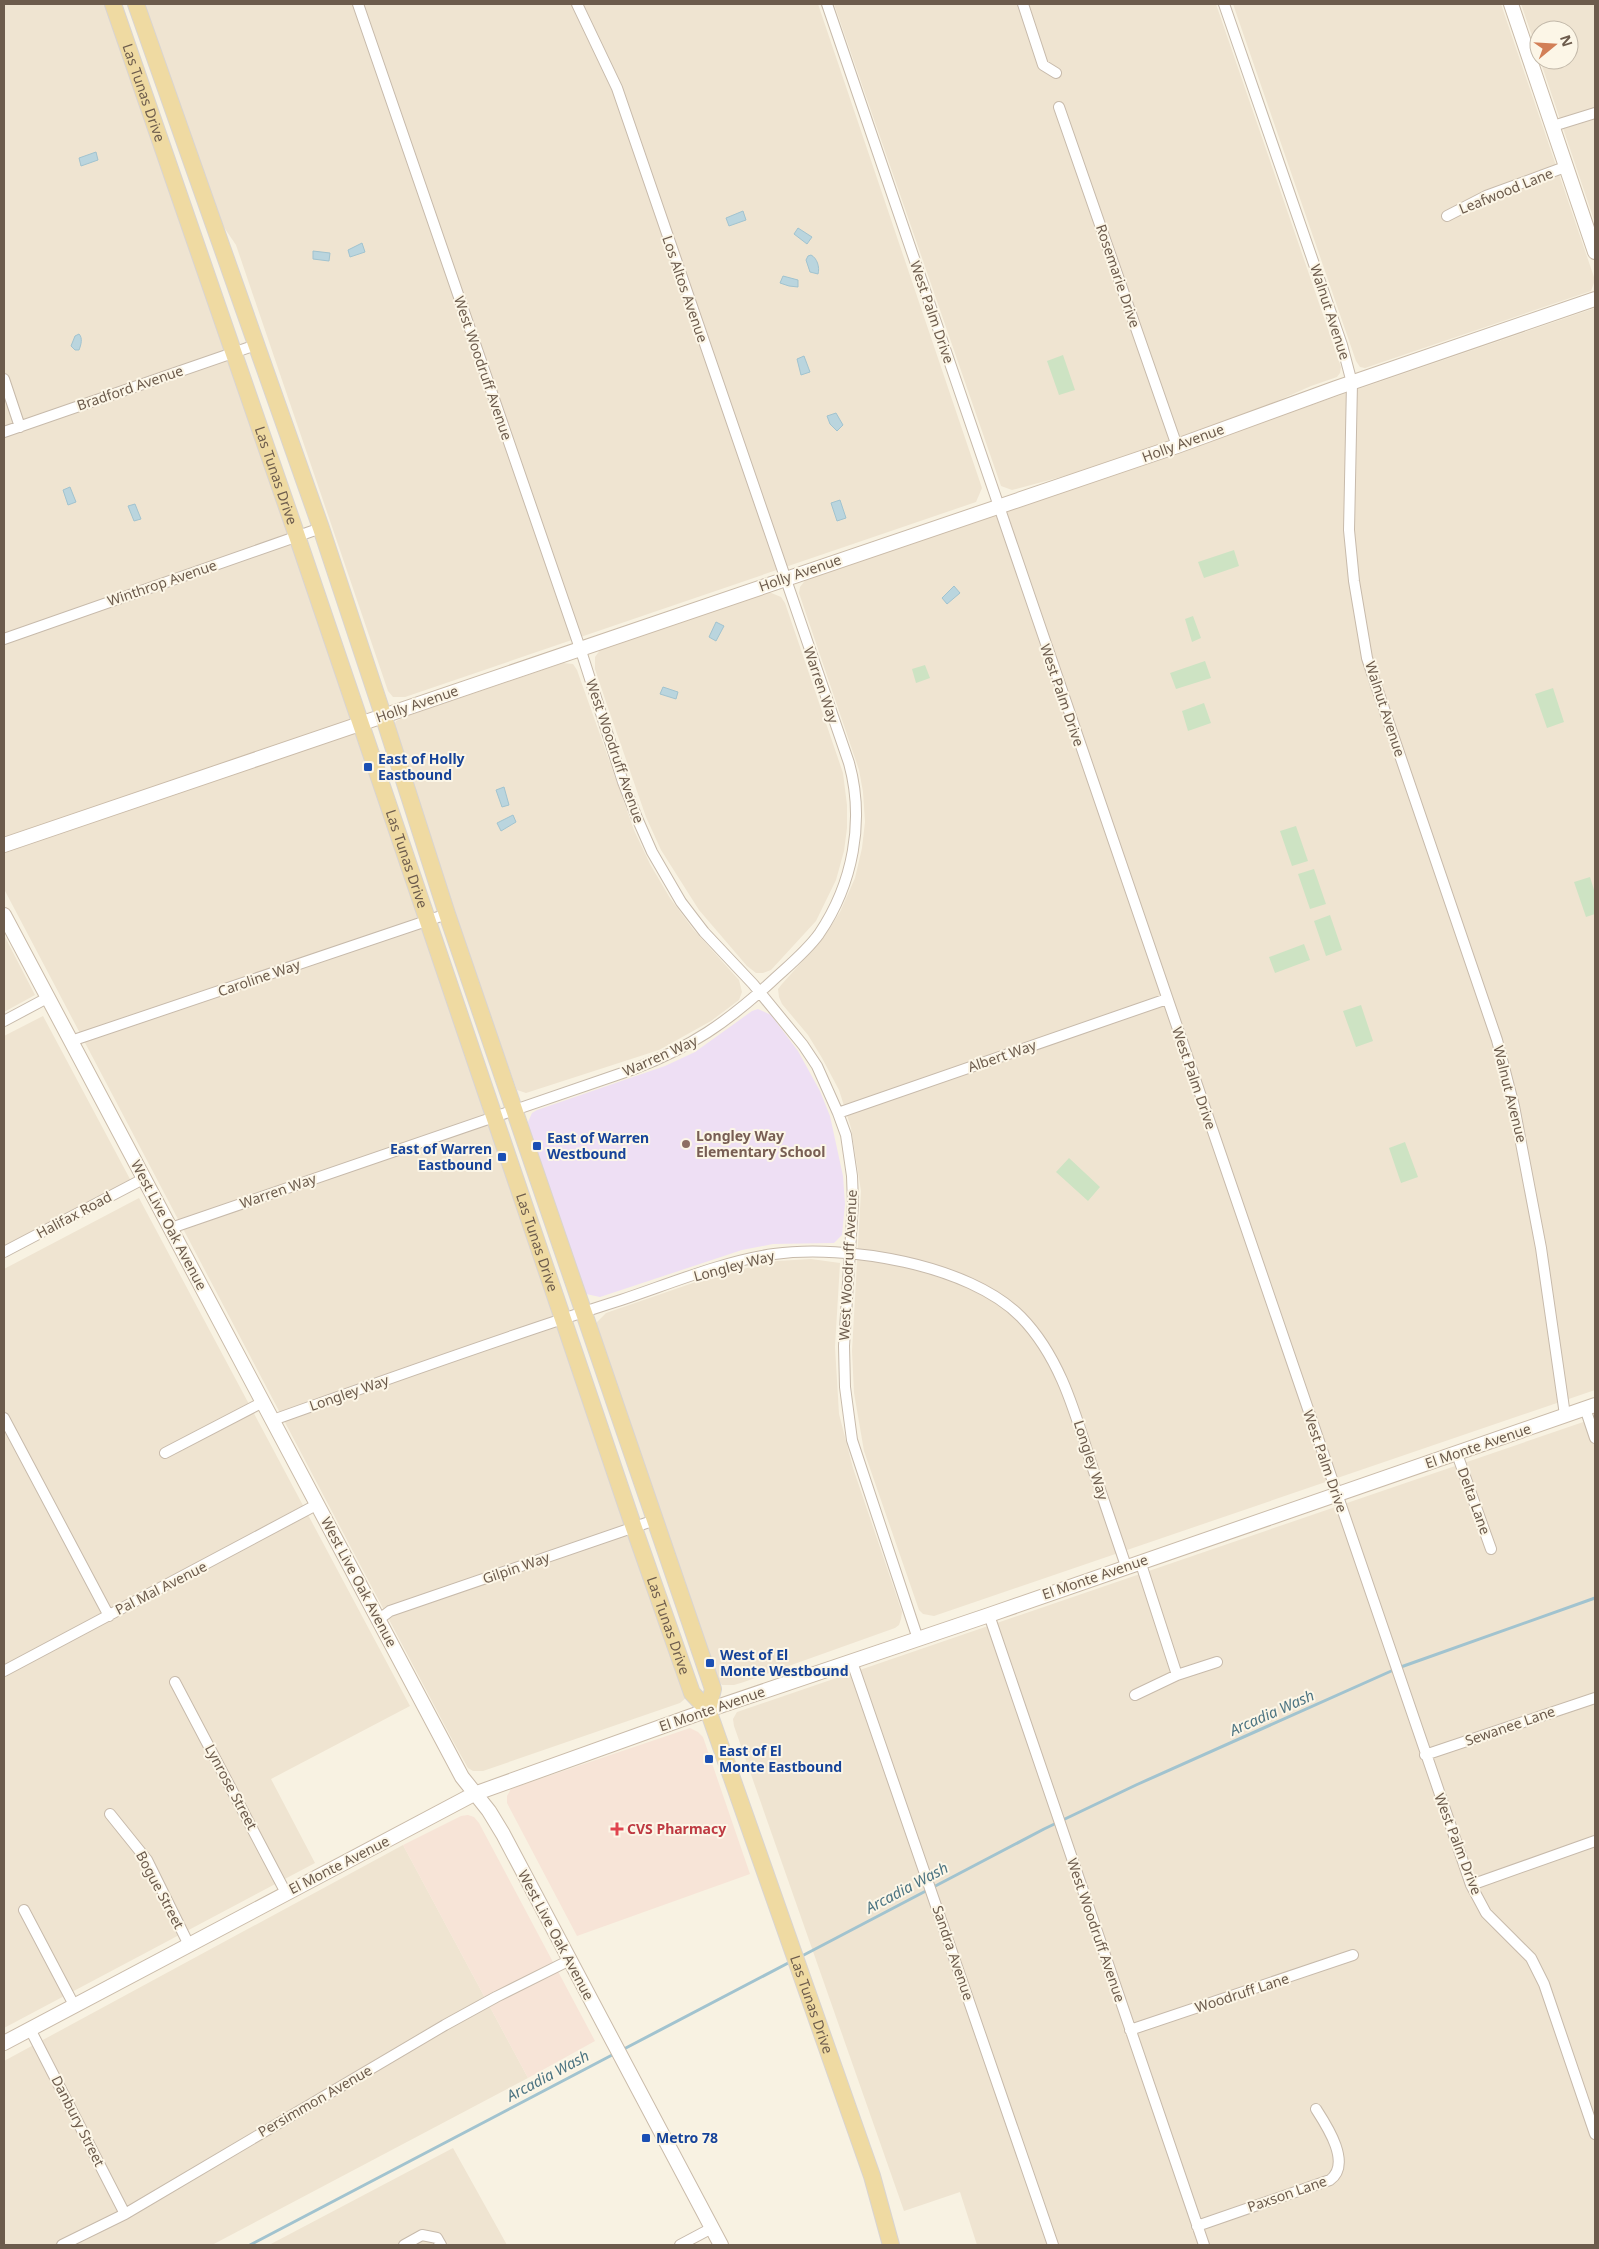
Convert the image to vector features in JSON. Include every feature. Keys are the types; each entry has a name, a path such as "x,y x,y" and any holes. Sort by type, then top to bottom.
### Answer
{"main road":[{"name":"Las Tunas Drive","path":"113,4 297,536 634,1528 692,1693 708,1710 872,2176 891,2245"},
{"name":"Las Tunas Drive","path":"136,4 321,528 513,1111 713,1689 708,1710"}],"street":[{"name":"West Woodruff Avenue","path":"358,4 579,648 623,782 652,852 676,893 704,932 760,993 803,1045 817,1066 846,1135 852,1176 853,1204 844,1346 845,1387 852,1440 918,1639"},
{"name":"Los Altos Avenue","path":"577,4 617,88 784,578"},
{"name":"West Palm Drive","path":"827,4 1471,1885 1486,1914 1531,1958 1544,1984 1595,2134"},
{"path":"1023,4 1043,64 1056,73"},
{"name":"Walnut Avenue","path":"1224,4 1342,345 1352,383 1349,530 1362,632 1375,683 1497,1040 1514,1106 1541,1248 1565,1416"},
{"path":"1511,4 1595,252"},
{"name":"Rosemarie Drive","path":"1059,107 1177,446"},
{"path":"1553,126 1595,113"},
{"name":"Leafwood Lane","path":"1447,216 1486,196 1565,167"},
{"name":"Holly Avenue","path":"4,845 784,578 1177,446 1595,299"},
{"name":"Bradford Avenue","path":"4,432 256,345"},
{"path":"4,379 20,427"},
{"name":"Winthrop Avenue","path":"4,639 321,528"},
{"name":"Warren Way","path":"172,1228 634,1069 689,1045 730,1019 792,964 819,934 847,876 856,839 857,807 853,778 784,578"},
{"name":"Caroline Way","path":"72,1041 447,914"},
{"name":"West Live Oak Avenue","path":"4,915 462,1777 489,1811 503,1834 721,2245"},
{"path":"4,1021 48,997"},
{"name":"Albert Way","path":"838,1113 1167,999"},
{"name":"Halifax Road","path":"4,1252 145,1178"},
{"name":"Longley Way","path":"273,1420 583,1312 743,1260 776,1254 849,1253 936,1270 970,1282 998,1298 1020,1316 1042,1342 1056,1366 1074,1410 1126,1566"},
{"path":"165,1453 263,1402"},
{"path":"1590,1406 1595,1438"},
{"name":"El Monte Avenue","path":"4,2043 474,1794 708,1710 1457,1454 1590,1406"},
{"path":"4,1418 108,1616"},
{"name":"Delta Lane","path":"1457,1454 1491,1549"},
{"name":"Pal Mal Avenue","path":"4,1671 318,1504"},
{"name":"Gilpin Way","path":"378,1620 390,1611 655,1520"},
{"path":"1140,1561 1177,1675"},
{"name":"West Woodruff Avenue","path":"989,1615 1204,2245"},
{"name":"Sandra Avenue","path":"852,1662 1054,2245"},
{"path":"1135,1695 1177,1675 1217,1662"},
{"name":"Lynrose Street","path":"176,1682 286,1893"},
{"name":"Sewanee Lane","path":"1425,1755 1595,1698"},
{"name":"Bogue Street","path":"110,1814 147,1860 189,1945"},
{"path":"1471,1885 1595,1841"},
{"path":"24,1910 74,2006"},
{"name":"Woodruff Lane","path":"1130,2030 1353,1955"},
{"name":"Persimmon Avenue","path":"62,2245 125,2214 445,2025 570,1960"},
{"name":"Danbury Street","path":"30,2028 125,2214"},
{"name":"Paxson Lane","path":"1197,2226 1330,2180 1336,2176 1339,2170 1339,2156 1329,2130 1316,2108"},
{"path":"680,2245 712,2228"},
{"path":"404,2245 422,2235 437,2238 441,2245"}],"shaded area":[{"path":"4,4 106,4 687,1697 680,1703 483,1771 473,1771 468,1768 454,1743 4,889"},
{"path":"144,4 818,4 982,488 976,502 405,697 393,697 388,691 236,245 217,217"},
{"path":"834,4 1216,4 1341,367 1340,373 1337,377 1311,386 1177,446 1012,490 1001,486"},
{"path":"1233,4 1501,4 1595,280 1591,291 1365,368 1360,367 1356,361"},
{"path":"1521,4 1595,4 1595,223 1543,70 1579,70 1579,20 1529,20 1529,27"},
{"path":"1595,308 1595,1390 934,1616 923,1614 919,1610 864,1451 854,1393 852,1351 861,1191 851,1128 839,1090 808,1035 782,1004 778,989 824,937 840,912 855,878 862,848 865,822 859,770 799,593 800,587 807,578"},
{"path":"769,592 781,597 785,603 843,773 847,805 847,828 844,851 836,880 816,921 771,970 756,973 747,966 699,910 661,850 646,817 605,699 595,669 595,657 600,650"},
{"path":"563,663 573,664 577,670 634,830 650,864 670,898 693,929 739,980 742,992 739,1000 711,1021 659,1050 526,1093 517,1090 455,917 394,725 396,721 407,716"},
{"path":"4,935 35,995 4,1012"},
{"name":"Longley Way Elementary School","path":"758,1009 771,1015 798,1051 820,1091 830,1116 843,1176 845,1204 842,1235 834,1243 773,1244 742,1250 600,1297 586,1294 530,1131 528,1122 532,1113 665,1066 695,1052 752,1011"},
{"path":"43,1016 131,1181 4,1247 4,1036"},
{"path":"139,1198 410,1706 271,1779 315,1863 4,2028 4,1269"},
{"path":"811,1259 840,1263 835,1347 839,1414 853,1468 902,1612 901,1619 899,1625 895,1628 744,1682 734,1685 722,1685 718,1680 597,1329 597,1322 606,1313 713,1276 777,1261"},
{"path":"1595,1418 1595,2245 977,2245 960,2192 904,2211 734,1726 733,1719 737,1712"},
{"path":"690,1728 703,1737 750,1874 577,1936 507,1803 507,1796 511,1789 519,1786"},
{"path":"468,1815 474,1817 479,1823 595,2041 528,2078 403,1845 461,1816"},
{"path":"403,1845 528,2078 212,2245 4,2245 4,2061"},
{"path":"453,2148 507,2245 269,2245"}],"green space":[{"path":"1063,355 1075,390 1059,395 1047,361"},
{"path":"1234,550 1239,566 1204,578 1198,562"},
{"path":"1193,616 1201,638 1192,642 1185,619"},
{"path":"1205,661 1211,678 1176,689 1170,673"},
{"path":"925,665 930,678 916,683 912,669"},
{"path":"1553,688 1564,722 1547,728 1535,694"},
{"path":"1204,703 1211,723 1188,731 1182,711"},
{"path":"1296,826 1308,861 1292,866 1280,831"},
{"path":"1314,869 1326,904 1310,909 1298,874"},
{"path":"1590,877 1595,893 1595,914 1586,917 1574,882"},
{"path":"1330,915 1342,950 1326,956 1314,921"},
{"path":"1304,944 1310,960 1275,973 1269,957"},
{"path":"1361,1005 1373,1041 1356,1047 1343,1011"},
{"path":"1405,1142 1418,1177 1401,1183 1389,1148"},
{"path":"1069,1158 1100,1187 1088,1201 1056,1172"}],"water":[{"path":"96,152 98,160 81,166 79,158"},
{"path":"743,211 746,220 729,226 726,218"},
{"path":"798,228 812,237 807,244 794,234"},
{"path":"362,243 365,252 350,257 348,250"},
{"path":"313,251 330,253 329,261 313,259"},
{"path":"811,255 818,263 818,274 810,272 806,260"},
{"path":"783,276 798,280 798,287 780,283"},
{"path":"79,334 81,340 79,350 75,350 71,346 75,336"},
{"path":"804,356 810,372 801,375 797,359"},
{"path":"836,413 843,425 837,431 830,424 827,416"},
{"path":"70,487 76,502 68,505 63,490"},
{"path":"840,500 846,518 837,521 831,503"},
{"path":"135,504 141,519 134,521 128,506"},
{"path":"954,586 960,593 947,604 942,598"},
{"path":"716,622 724,626 716,641 709,637"},
{"path":"663,687 678,692 676,699 660,694"},
{"path":"504,787 509,805 502,807 496,790"},
{"path":"513,815 516,822 501,831 497,823"}],"waterway":[{"name":"Arcadia Wash","path":"800,1957 1044,1829 1136,1785 1398,1668 1595,1598"},
{"name":"Arcadia Wash","path":"622,2050 792,1961"},
{"name":"Arcadia Wash","path":"250,2245 614,2054"}],"place":[{"name":"East of Holly Eastbound","path":"368,767"},
{"name":"Longley Way Elementary School","path":"686,1144"},
{"name":"East of Warren Westbound","path":"537,1146"},
{"name":"East of Warren Eastbound","path":"502,1157"},
{"name":"West of El Monte Westbound","path":"710,1663"},
{"name":"East of El Monte Eastbound","path":"709,1759"},
{"name":"CVS Pharmacy","path":"617,1829"},
{"name":"Metro 78","path":"646,2138"}]}
